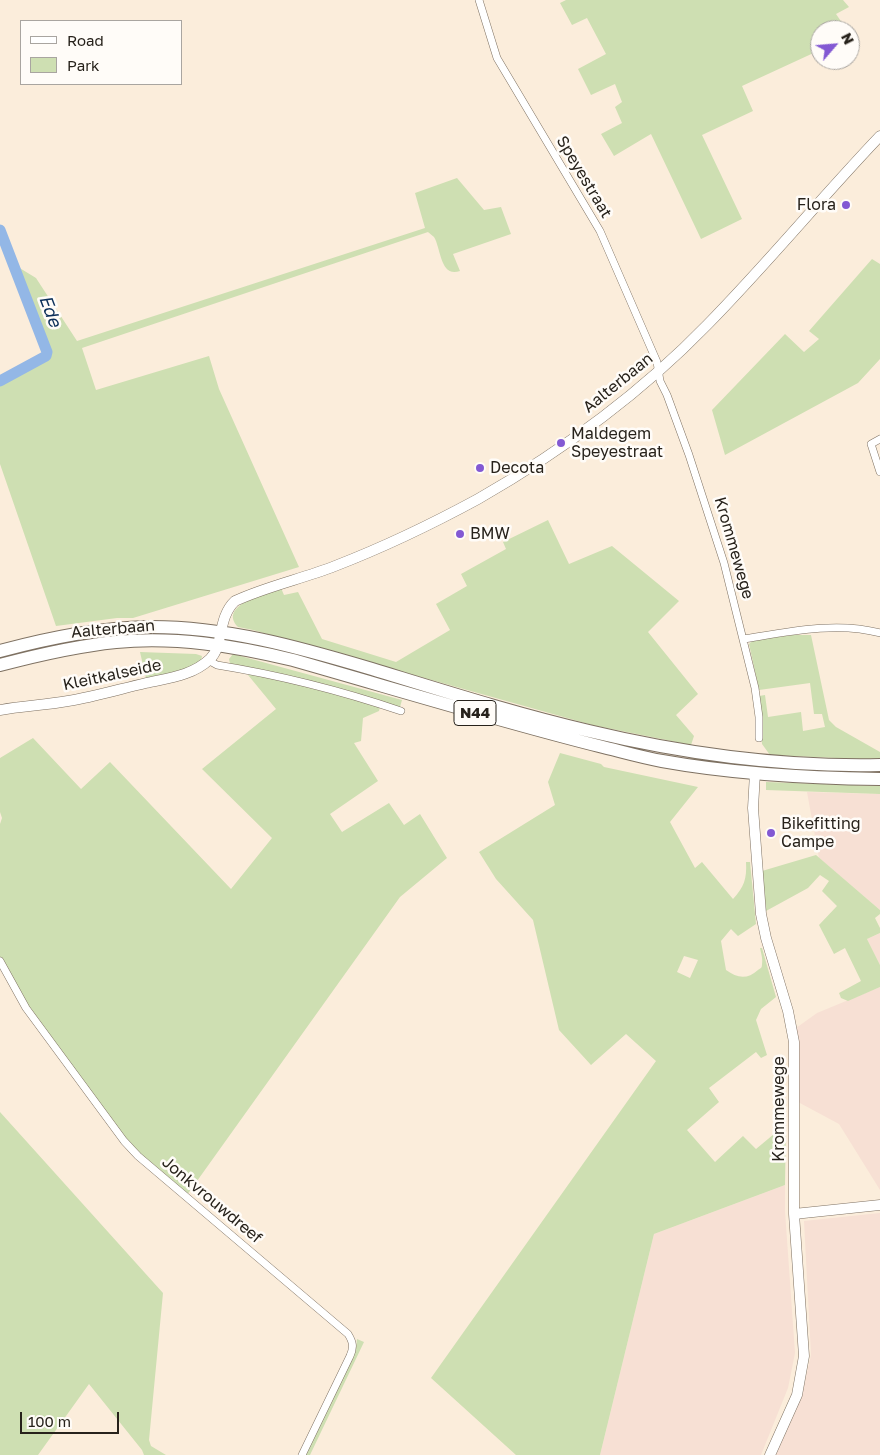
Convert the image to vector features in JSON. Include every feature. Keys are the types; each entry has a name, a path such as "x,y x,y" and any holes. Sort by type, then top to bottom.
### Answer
{"highway":[{"name":"Aalterbaan","path":"0,651 76,633 128,628 179,628 220,632"},
{"name":"N44","path":"220,632 240,634 296,648 590,731 810,777 880,779"},
{"name":"Aalterbaan","path":"0,665 71,648 117,642 146,640 217,644"},
{"name":"N44","path":"217,644 293,660 499,720 621,753 735,772 756,767 880,765"}],"street":[{"name":"Speyestraat","path":"479,0 496,58 600,231 657,362 658,372"},
{"name":"Aalterbaan","path":"217,644 226,612 235,601 372,551 478,499 567,443 610,412 658,372 727,304 880,136"},
{"name":"Krommewege","path":"658,372 706,505 724,563 744,639 756,698 759,717 759,738"},
{"path":"880,439 871,444 880,472"},
{"path":"744,639 798,630 858,629 880,633"},
{"name":"Kleitkalseide","path":"0,710 76,700 178,676 194,670 208,660 213,655 217,644"},
{"path":"208,660 217,664 305,684 402,711"},
{"name":"Krommewege","path":"756,767 753,799 761,914 766,938 788,1012 794,1042 794,1214 804,1356 797,1394 770,1455"},
{"name":"Jonkvrouwdreef","path":"0,961 26,1008 124,1141 138,1156 348,1334 353,1348 350,1356 302,1455"},
{"path":"794,1214 880,1205"}],"shaded area":[{"path":"807,792 880,794 880,910 819,858"},
{"path":"880,933 880,965 867,939"},
{"path":"880,987 880,1190 839,1124 798,1102 796,1028 817,1013"},
{"path":"785,1185 785,1211 795,1353 788,1388 761,1455 600,1455 654,1234"},
{"path":"880,1213 880,1455 775,1455 802,1394 811,1355 804,1221"}],"green space":[{"path":"566,0 843,0 849,7 836,14 840,20 810,20 810,55 742,86 753,111 702,135 742,219 701,239 651,134 614,156 601,134 622,123 615,107 622,102 615,84 591,95 578,69 606,54 587,18 572,25 560,3"},
{"path":"457,178 484,210 501,207 511,234 453,254 460,271 453,272 448,270 442,261 434,237 428,232 82,348 96,390 209,356 219,389 299,567 133,618 117,618 56,626 0,464 0,377 44,353 22,300 28,298 15,267 36,278 77,341 425,228 415,193"},
{"path":"872,259 880,264 880,359 858,383 725,455 712,410 785,334 804,352 819,339 809,331"},
{"path":"548,520 569,564 612,546 679,601 648,632 698,694 676,715 694,736 691,745 592,725 238,627 233,619 234,612 239,606 256,597 281,588 284,595 298,592 322,639 396,662 450,630 436,604 467,586 461,574 506,549 503,542"},
{"path":"793,635 811,635 829,720 836,727 880,752 880,760 770,755 762,744 759,696 765,695 768,717 801,712 803,731 825,727 822,714 814,714 810,683 759,690 749,644 753,640"},
{"path":"140,652 196,654 202,656 201,661 182,672 146,678"},
{"path":"233,654 402,700 400,707 381,703 379,711 363,718 361,741 354,743 378,781 330,814 342,832 389,803 404,825 420,814 447,858 400,897 187,1195 126,1141 19,993 0,957 0,824 2,818 0,812 0,758 33,738 81,789 110,762 231,889 272,838 202,769 276,709 248,675 249,668 230,664 229,659"},
{"path":"560,753 601,764 604,767 698,787 670,822 695,868 702,862 733,899 740,891 744,882 746,862 750,862 756,924 738,936 731,929 721,941 726,970 742,977 754,973 762,966 760,948 762,948 776,997 761,1009 756,1020 767,1055 761,1058 756,1052 709,1088 719,1102 687,1130 715,1162 743,1136 756,1149 786,1124 785,1185 654,1234 600,1455 516,1455 431,1378 656,1061 626,1034 591,1065 559,1030 533,920 496,879 479,852 555,805 548,782","holes":["684,956 698,960 690,978 677,972"]},
{"path":"766,782 880,786 880,794 766,790"},
{"path":"816,855 880,910 880,914 875,918 880,928 880,933 867,939 880,965 880,987 848,1001 841,998 839,993 861,981 845,948 834,954 819,925 837,906 822,891 829,881 820,875 808,888 766,911 762,871"},
{"path":"0,1112 163,1293 149,1440 151,1446 166,1455 144,1455 89,1384 38,1455 0,1455"},
{"path":"357,1339 364,1342 310,1455 305,1455 356,1348"}],"waterway":[{"name":"Ede","path":"0,230 47,352 46,356 0,381"}],"place":[{"name":"Flora","path":"846,205"},
{"name":"Maldegem Speyestraat","path":"561,443"},
{"name":"Decota","path":"480,468"},
{"name":"BMW","path":"460,534"},
{"name":"Bikefitting Campe","path":"771,833"}]}
